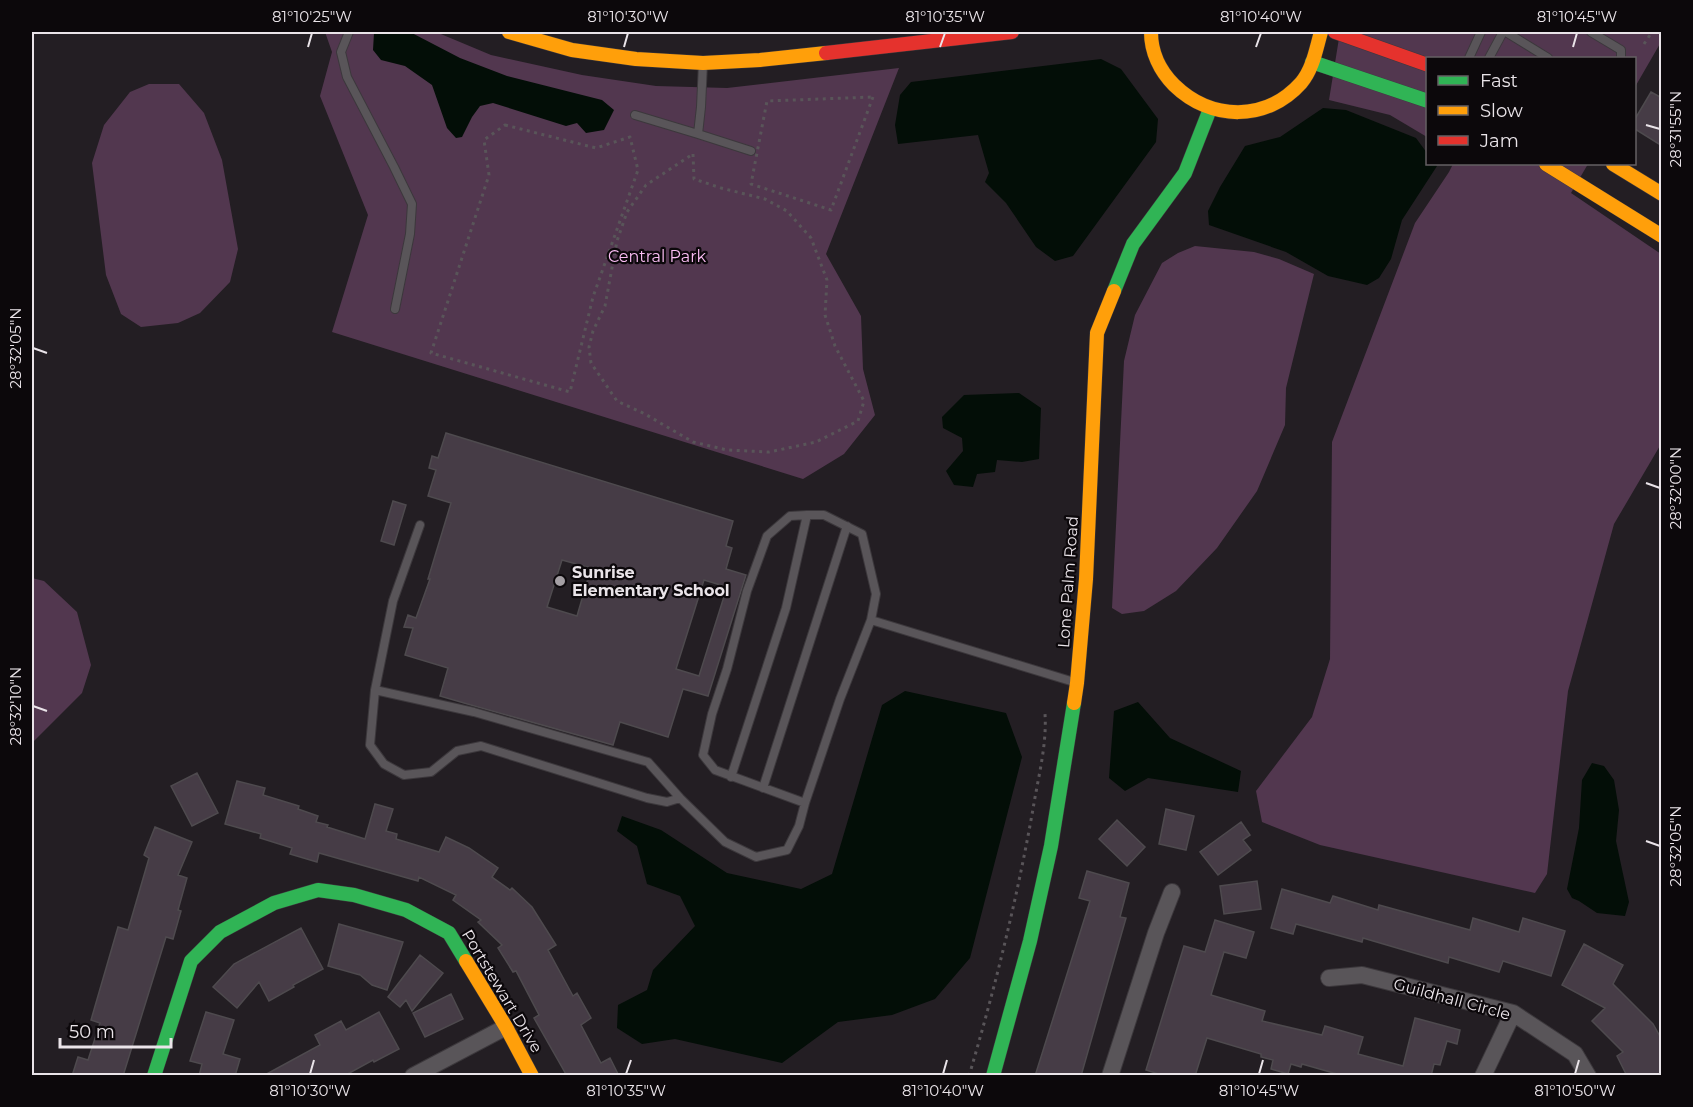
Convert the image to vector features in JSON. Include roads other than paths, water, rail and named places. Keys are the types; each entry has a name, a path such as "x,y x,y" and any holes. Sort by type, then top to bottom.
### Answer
{"street":[{"path":"509,32 572,50 636,59 703,63 760,60 939,35 1012,32"},
{"path":"1150,32 1155,57 1163,74 1180,93 1210,109 1227,113 1251,112 1274,104 1300,84 1310,70 1321,32"},
{"path":"1335,32 1426,64"},
{"path":"1312,62 1426,100"},
{"name":"Lone Palm Road","path":"993,1076 1030,940 1051,846 1077,683 1086,579 1097,333 1133,244 1185,173 1210,109"},
{"path":"1548,165 1662,236"},
{"path":"1615,165 1662,194"},
{"name":"Portstewart Drive","path":"154,1076 191,961 220,932 274,903 318,890 354,895 406,910 449,933 506,1027 532,1076"},
{"path":"1110,1076 1156,933 1172,892"},
{"name":"Guildhall Circle","path":"1329,978 1362,975 1513,1013 1575,1054 1588,1076"},
{"path":"1484,1076 1513,1013"},
{"path":"412,1076 506,1027"}],"lane":[{"path":"349,32 341,52 347,77 412,204 410,234 395,309"},
{"path":"1469,57 1481,32"},
{"path":"1490,57 1504,32 1546,57"},
{"path":"1591,32 1621,50 1621,57"},
{"path":"698,134 703,63"},
{"path":"635,115 751,151"},
{"path":"375,690 474,712 648,762 680,798 726,842 756,857 787,850 799,826 840,699 871,620 876,594 862,534 824,515 790,516 767,536 747,591 727,669 712,714 703,755 715,770 805,803"},
{"path":"731,777 786,608 807,516"},
{"path":"420,525 393,601 375,690 370,745 384,764 404,775 431,772 457,751 481,746 647,798 667,802 680,798"},
{"path":"763,788 847,526"},
{"path":"871,620 1077,683"}],"place":[{"name":"Sunrise Elementary School","path":"560,581"}],"park label":[{"name":"Central Park","path":"657,256"}]}
